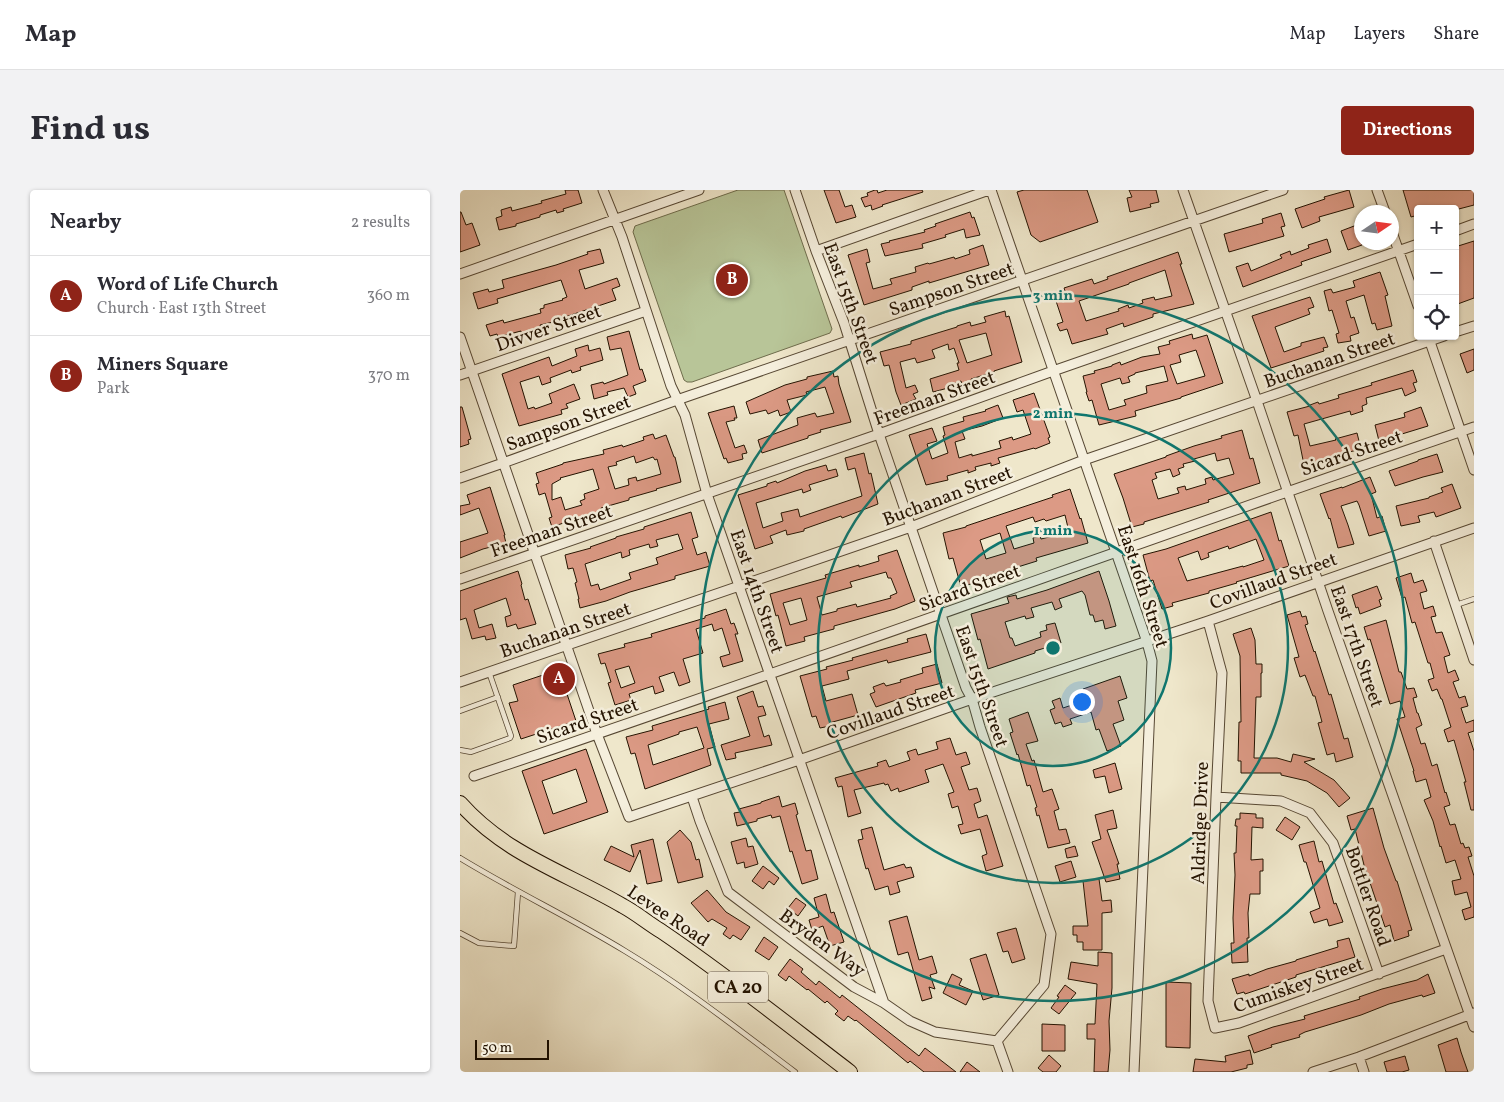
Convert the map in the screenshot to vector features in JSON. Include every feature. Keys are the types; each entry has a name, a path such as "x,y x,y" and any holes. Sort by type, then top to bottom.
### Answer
{"highway":[{"name":"Levee Road","path":"460,803 497,837 534,861 624,906 692,952 850,1072"}],"street":[{"name":"East 14th Street","path":"603,190 615,219 671,386 685,415 707,494 884,1003"},
{"path":"460,274 699,190"},
{"name":"East 15th Street","path":"795,190 850,341 879,434 966,688 972,699 1051,934 1044,985 998,1041"},
{"path":"816,251 990,190"},
{"name":"East 16th Street","path":"990,190 1116,551 1152,661 1134,1072"},
{"name":"East 17th Street","path":"1183,190 1446,948 1472,1014 1474,1027"},
{"name":"Sampson Street","path":"460,478 677,400 1283,190"},
{"path":"1377,190 1382,205"},
{"path":"1459,230 1474,224"},
{"name":"Freeman Street","path":"460,579 1414,245"},
{"path":"1398,251 1414,295"},
{"name":"Divver Street","path":"460,375 646,311"},
{"path":"1459,331 1474,326"},
{"path":"460,337 597,734"},
{"name":"Buchanan Street","path":"460,682 911,526 1084,460 1257,401 1426,340"},
{"path":"1429,340 1474,470"},
{"name":"Sicard Street","path":"474,776 770,675 1116,551 1474,427"},
{"name":"Covillaud Street","path":"597,734 629,817 692,797 972,699 1147,642 1474,528"},
{"path":"1434,541 1474,660"},
{"name":"Aldridge Drive","path":"1208,621 1222,673 1208,1001 1215,1028"},
{"name":"Bryden Way","path":"692,797 728,892 854,987 884,1003 910,1022 935,1032 998,1041"},
{"name":"Bottler Road","path":"1216,797 1281,801 1310,812 1334,843 1379,974"},
{"name":"Cumiskey Street","path":"1215,1028 1239,1023 1379,974 1446,948"},
{"path":"1312,1072 1359,1057 1472,1014"},
{"path":"998,1041 1008,1072"},
{"path":"1359,1057 1364,1072"}],"lane":[{"path":"1456,606 1474,599"},
{"path":"460,750 471,752 511,736 489,672"},
{"path":"460,711 498,697"},
{"path":"460,858 518,892 592,931 656,970 795,1072"},
{"path":"460,933 479,943 514,946 518,892"}],"green space":[{"path":"738,190 784,190 832,329 830,333 692,382 687,382 684,380 633,232 635,226"}],"building":[{"path":"565,190 578,190 582,203 563,209 564,211 557,213 556,210 516,224 516,226 499,230 496,218 502,216 501,210 511,207 512,211 542,203 541,201 566,194"},
{"path":"824,190 839,190 845,207 852,205 856,217 836,223"},
{"path":"875,190 878,193 887,190 922,190 923,192 872,210 871,205 865,207 861,198 868,196 867,193"},
{"path":"1024,190 1087,190 1098,222 1040,242 1031,235 1017,192"},
{"path":"1129,190 1156,190 1159,202 1150,204 1151,207 1130,212 1127,198 1132,197"},
{"path":"1349,190 1354,207 1319,217 1320,221 1302,228 1295,209 1325,199 1324,197"},
{"path":"1403,190 1474,190 1474,205 1459,209 1459,205 1414,205 1414,216 1411,217"},
{"path":"460,212 466,225 472,223 480,245 460,252"},
{"path":"970,212 972,218 974,217 980,235 966,238 964,229 922,244 923,248 885,256 881,244 925,232 924,230 936,226 935,224"},
{"path":"1281,213 1285,226 1281,227 1284,236 1229,252 1224,234 1263,223 1262,219"},
{"path":"1354,226 1354,248 1348,250 1341,231"},
{"path":"1327,239 1331,252 1301,262 1302,265 1243,287 1236,267 1248,263 1251,271 1282,258 1280,255 1290,251 1291,255 1309,248 1308,245"},
{"path":"1474,241 1474,298 1459,304 1459,250 1459,246"},
{"path":"983,245 989,265 929,283 929,281 912,287 912,290 864,305 848,255 867,249 870,262 866,263 873,289 892,284 890,279 916,272 915,267 954,257 955,259 970,254 969,250"},
{"path":"600,249 604,263 579,270 585,289 617,278 620,286 612,289 616,300 562,318 562,320 540,325 541,328 498,337 497,334 490,336 486,325 503,320 504,323 541,313 540,309 544,308 544,305 563,300 567,297 561,280 497,299 498,303 478,309 473,293 488,289 489,292 504,288 502,280 556,265 588,254 587,252"},
{"path":"1178,252 1182,264 1180,264 1194,304 1153,314 1153,317 1124,327 1123,323 1106,329 1108,334 1072,344 1067,329 1060,331 1057,324 1063,322 1054,295 1065,291 1064,288 1092,279 1094,284 1108,279 1107,277","holes":["1165,270 1172,296 1155,300 1154,297 1142,300 1143,303 1129,308 1128,305 1118,309 1119,311 1086,321 1079,301"]},
{"path":"1380,272 1388,295 1385,296 1392,326 1377,330 1375,323 1372,324 1364,295 1346,301 1351,318 1354,317 1359,333 1350,336 1351,341 1338,343 1336,334 1339,333 1332,310 1329,311 1324,291 1331,289 1333,293 1355,287 1353,281"},
{"path":"1310,297 1314,307 1308,309 1310,314 1275,327 1284,352 1301,346 1301,343 1324,337 1328,347 1323,348 1324,351 1271,368 1252,316"},
{"path":"1005,311 1006,317 1009,316 1022,362 971,379 972,381 962,384 961,381 947,386 948,388 933,392 930,379 959,370 957,363 959,363 954,348 949,350 948,344 932,350 935,358 917,363 915,358 900,362 906,388 915,385 918,392 913,394 916,399 901,405 889,365 884,366 880,352 911,344 911,341 970,322 971,326 986,322 984,317","holes":["986,333 992,355 967,363 959,340"]},
{"path":"629,331 640,370 642,369 646,381 633,386 636,394 628,397 624,388 607,392 608,395 594,399 591,385 603,382 604,384 628,375 621,348 610,350 607,337"},
{"path":"1192,334 1193,339 1207,335 1223,383 1181,398 1135,411 1136,416 1099,425 1092,400 1089,401 1086,392 1083,376 1120,362 1121,365 1142,357 1160,354 1158,347 1170,344 1169,341","holes":["1196,350 1205,376 1177,384 1170,365 1181,362 1179,355","1164,366 1168,381 1146,386 1147,393 1124,400 1126,405 1109,410 1101,384 1120,378 1122,384 1130,382 1128,377 1135,373"]},
{"path":"588,345 589,351 600,348 603,360 580,367 581,370 572,373 571,370 550,378 551,382 542,385 539,376 520,382 528,409 534,407 535,409 552,403 549,394 574,384 580,399 566,404 568,408 561,410 562,414 519,426 502,374 549,357 552,366 577,356 575,349"},
{"path":"1474,349 1474,370 1467,373 1460,354"},
{"path":"1413,370 1417,382 1413,383 1416,391 1405,396 1402,388 1366,398 1367,404 1362,406 1363,411 1351,415 1350,411 1304,424 1310,446 1357,433 1361,449 1304,465 1298,435 1294,436 1287,412 1318,402 1319,404 1339,398 1338,395"},
{"path":"833,371 834,377 838,376 851,422 820,430 821,432 808,436 808,438 762,453 758,440 798,425 797,418 815,413 817,417 834,413 825,387 806,392 807,395 787,400 791,412 780,416 778,410 768,414 766,410 750,414 746,402 785,385 807,379 807,377"},
{"path":"1034,393 1050,437 1048,438 1050,443 1035,449 998,458 1000,463 991,466 991,463 975,467 976,470 968,473 968,470 947,476 948,480 926,485 909,435 932,428 937,441 927,444 932,459 948,453 943,436 945,435 943,427 964,421 963,417 986,411 998,405 1003,418 962,431 965,439 955,442 959,458 1001,448 999,441 1012,437 1013,440 1031,434 1023,410 1017,412 1013,400"},
{"path":"734,406 737,418 726,422 735,448 744,445 747,453 742,454 743,459 728,463 726,458 724,459 708,413"},
{"path":"460,407 462,407 471,439 468,440 469,444 460,447"},
{"path":"1421,407 1428,426 1379,441 1375,425 1405,417 1404,413"},
{"path":"1242,430 1250,459 1253,458 1260,483 1132,527 1114,474 1222,438 1221,436","holes":["1215,453 1217,461 1229,458 1234,474 1213,480 1212,477 1205,479 1206,484 1186,490 1185,486 1177,488 1179,493 1158,499 1152,480 1157,478 1155,473 1170,469 1173,477 1180,474 1178,469 1184,467 1183,464"]},
{"path":"653,434 655,439 666,435 675,457 681,482 601,508 602,512 590,516 589,514 552,527 549,518 552,517 545,493 539,495 536,484 539,483 536,473 563,463 604,454 603,450 622,445 623,447 644,440 643,437","holes":["634,456 636,463 653,457 655,460 657,459 661,474 637,481 636,477 628,479 629,485 615,489 608,467 617,465 616,462","593,469 599,489 584,494 585,499 580,501 582,505 565,510 561,497 552,500 552,484 560,478"]},
{"path":"864,453 878,504 842,518 841,516 804,529 804,531 787,535 786,530 770,536 773,543 755,549 738,495 826,465 828,471 836,469 838,476 809,485 811,490 803,493 802,489 756,503 763,528 783,521 781,513 798,509 800,517 862,496 855,468 848,470 845,458"},
{"path":"1437,454 1443,472 1395,486 1389,471"},
{"path":"1370,477 1376,492 1371,494 1377,518 1382,516 1386,531 1369,536 1357,501 1341,506 1354,544 1338,548 1330,518 1320,494"},
{"path":"1452,484 1461,508 1436,517 1434,512 1418,516 1420,522 1401,526 1396,506 1429,498 1443,492 1441,488"},
{"path":"490,487 506,543 460,558 460,542 488,533 479,508 460,515 460,506 470,504 467,495"},
{"path":"1070,489 1088,543 1036,558 1037,561 976,580 977,582 961,587 953,558 949,559 943,533 1053,497 1052,495","holes":["1065,515 1069,532 1041,539 1040,536 1033,538 1034,543 1014,549 1006,526 1033,517 1035,522 1044,519 1046,521","1000,533 1006,553 986,559 980,540"]},
{"path":"691,512 698,537 692,539 697,555 706,552 710,566 675,576 675,579 580,608 575,583 577,582 573,568 568,569 565,555 591,548 616,537 644,529 644,527","holes":["678,534 683,549 656,558 658,564 629,573 631,579 600,590 598,584 591,586 585,564 621,552 622,558 630,555 629,550 649,544 650,548 658,546 656,540"]},
{"path":"1271,512 1279,541 1281,540 1289,566 1209,591 1209,593 1172,603 1173,606 1162,609 1153,580 1150,581 1143,555 1166,549","holes":["1256,539 1264,560 1187,581 1178,558 1198,551 1201,560 1209,557 1208,553 1228,546 1229,549"]},
{"path":"897,550 915,601 895,609 834,626 834,629 804,637 805,641 786,646 770,594 826,578 825,575 879,561 878,556","holes":["886,572 888,578 891,578 897,593 890,596 891,598 857,607 856,604 822,615 817,597 852,587 850,582","801,598 807,620 790,625 783,603"]},
{"path":"518,571 525,600 528,599 536,624 518,629 516,624 507,627 505,617 511,615 506,598 474,610 479,628 492,624 496,638 486,640 485,636 472,639 466,618 460,620 460,591"},
{"path":"1099,571 1116,626 1105,629 1103,620 1095,622 1093,615 1090,615 1085,595 1082,591 1059,599 1062,607 1055,610 1052,602 1031,608 1034,617 1026,619 1025,616 1005,622 1010,638 1012,638 1015,646 1041,637 1040,632 1047,630 1046,625 1055,623 1061,643 988,669 971,614 1009,603 1007,597 1016,595 1017,599"},
{"path":"1411,573 1414,583 1423,580 1427,591 1420,593 1424,609 1433,606 1436,616 1431,617 1436,633 1442,632 1450,655 1444,657 1448,673 1455,670 1459,680 1453,682 1459,698 1465,696 1468,706 1461,708 1466,723 1474,720 1474,731 1468,733 1474,751 1474,810 1471,810 1464,782 1466,782 1454,740 1448,742 1444,730 1451,727 1442,699 1437,689 1432,691 1428,680 1434,678 1430,663 1428,663 1415,622 1412,623 1405,597 1402,598 1396,578"},
{"path":"1377,586 1382,599 1379,600 1381,606 1360,614 1352,595"},
{"path":"726,609 731,624 734,623 738,634 735,634 743,661 723,667 720,657 730,654 722,628 714,631 712,624 696,629 703,653 683,659 690,682 679,686 674,672 659,677 664,691 655,694 653,686 629,694 631,700 615,705 608,683 611,682 605,663 601,664 598,654 625,647 624,644 652,637 651,634 705,618 705,616","holes":["629,666 635,683 621,688 615,670"]},
{"path":"1300,611 1302,617 1306,616 1308,624 1305,625 1314,652 1329,695 1331,694 1344,739 1348,738 1353,757 1336,762 1334,753 1327,755 1318,723 1322,722 1315,696 1313,696 1305,675 1300,677 1294,658 1299,657 1287,615"},
{"path":"1386,620 1399,672 1401,672 1407,689 1414,688 1417,697 1413,698 1422,725 1416,728 1421,744 1425,743 1432,766 1437,764 1450,805 1444,807 1450,825 1455,824 1461,844 1463,843 1465,848 1469,847 1472,856 1468,857 1474,876 1474,917 1465,920 1462,910 1471,907 1467,892 1455,895 1452,881 1461,879 1455,860 1446,863 1433,821 1424,800 1431,797 1426,779 1416,782 1397,719 1405,717 1400,701 1390,704 1370,639 1368,640 1364,627"},
{"path":"1251,628 1255,640 1256,664 1262,664 1261,697 1256,697 1254,758 1277,758 1291,762 1293,754 1315,759 1304,762 1334,780 1350,798 1339,807 1327,793 1307,781 1281,775 1281,773 1241,773 1241,761 1238,761 1239,722 1241,722 1240,656 1233,634"},
{"path":"926,634 931,652 888,663 887,660 847,671 849,679 822,686 826,701 852,694 858,715 829,723 830,726 820,728 816,716 812,717 800,676 853,660 852,658 908,642 907,639"},
{"path":"937,664 942,683 915,690 916,693 876,707 870,694 875,692 873,687 884,683 886,686 901,682 900,680 923,673 922,668"},
{"path":"552,672 559,693 566,691 576,721 521,739 509,703 518,701 513,685"},
{"path":"1120,676 1127,698 1118,701 1124,720 1113,724 1121,746 1107,751 1099,729 1096,730 1091,712 1070,719 1072,724 1063,727 1061,722 1055,724 1050,710 1055,708 1052,701 1060,698 1063,708 1087,700 1083,689"},
{"path":"753,691 758,707 763,706 766,715 758,717 764,737 769,735 772,745 735,753 736,758 726,760 721,745 750,736 737,697"},
{"path":"725,702 729,719 709,724 715,747 707,749 711,765 645,789 635,753 631,754 626,737 653,730 652,726 709,709 708,707","holes":["697,727 704,748 653,765 648,745 679,734 679,732"]},
{"path":"1028,712 1038,741 1026,744 1032,761 1034,760 1043,792 1052,789 1059,809 1054,811 1059,830 1066,829 1070,843 1048,848 1039,815 1037,816 1035,808 1037,807 1030,785 1027,786 1017,755 1010,733 1013,732 1009,719"},
{"path":"950,738 956,755 966,752 970,764 961,767 969,790 977,788 981,801 974,804 978,818 987,815 1003,866 986,871 982,856 987,854 980,829 961,834 958,825 963,824 958,806 952,808 948,794 954,792 943,764 925,770 929,782 899,792 898,788 891,791 888,784 885,785 884,783 854,790 861,813 848,817 842,786 838,787 835,778 878,766 877,763 886,760 889,767 910,760 907,752 916,749 918,755 938,749 936,742"},
{"path":"586,749 608,812 544,834 522,771","holes":["576,769 587,802 553,814 542,781"]},
{"path":"1115,763 1122,789 1109,793 1105,776 1095,778 1093,770"},
{"path":"779,796 782,807 795,803 798,814 796,815 806,851 811,850 818,879 802,884 792,851 790,852 780,816 772,818 771,815 737,826 734,813 740,812 739,809"},
{"path":"1373,808 1384,848 1397,881 1412,930 1408,931 1409,936 1394,941 1390,925 1385,927 1364,865 1355,829 1351,830 1347,816"},
{"path":"1113,810 1117,828 1107,830 1119,864 1117,864 1120,879 1106,882 1092,842 1101,839 1095,815"},
{"path":"1240,813 1256,814 1256,818 1263,818 1263,828 1252,827 1251,860 1263,859 1263,871 1260,871 1260,894 1250,894 1248,913 1249,938 1247,938 1248,962 1232,963 1231,943 1234,943 1234,853 1236,853 1237,826 1235,826 1236,819 1240,819"},
{"path":"1285,817 1300,827 1292,840 1276,830"},
{"path":"872,827 884,870 904,864 906,868 911,867 914,877 897,882 900,892 890,895 888,886 875,890 868,868 866,869 858,840 863,839 861,830"},
{"path":"680,830 691,842 696,860 699,859 703,877 678,883 667,842"},
{"path":"746,838 748,847 753,846 758,864 745,868 744,862 737,864 731,842"},
{"path":"653,839 662,881 647,884 640,850 630,872 604,860 611,846 634,857 631,845"},
{"path":"1314,841 1319,862 1322,861 1334,904 1336,903 1343,922 1329,926 1327,919 1314,923 1310,912 1320,908 1299,845"},
{"path":"1075,846 1078,856 1067,858 1065,849"},
{"path":"1071,861 1076,877 1060,882 1055,866"},
{"path":"763,866 779,878 774,885 769,881 763,889 752,881"},
{"path":"1099,879 1102,901 1111,900 1112,912 1102,913 1102,950 1083,950 1083,942 1077,942 1077,935 1073,935 1073,926 1088,926 1083,881"},
{"path":"707,890 726,912 750,927 741,940 733,935 730,939 723,934 727,928 712,919 708,922 691,903"},
{"path":"826,894 831,913 834,912 844,942 830,946 823,926 812,930 809,920 819,917 814,898"},
{"path":"796,898 806,905 798,916 788,908"},
{"path":"907,916 919,960 932,956 937,973 930,975 935,989 929,987 932,998 922,1001 908,952 898,955 889,921"},
{"path":"1016,928 1025,959 1012,963 1008,951 1003,952 997,933"},
{"path":"764,937 778,947 769,960 755,951"},
{"path":"1349,938 1355,957 1296,975 1296,977 1245,994 1244,992 1237,994 1232,979 1249,974 1249,976 1338,947 1337,941"},
{"path":"1098,952 1112,953 1108,1072 1094,1072 1095,1039 1087,1039 1087,1024 1095,1024 1097,984 1068,979 1071,962 1098,966"},
{"path":"986,954 999,995 983,1000 970,959"},
{"path":"790,959 803,969 801,972 816,985 819,981 840,998 842,995 919,1056 925,1048 956,1072 924,1072 910,1061 908,1063 856,1020 848,1016 844,1021 835,1014 838,1011 827,1001 825,1003 789,976 786,981 778,975"},
{"path":"952,974 962,979 959,985 973,991 966,1005 943,993"},
{"path":"1428,974 1435,993 1389,1004 1361,1015 1305,1032 1299,1035 1300,1037 1271,1045 1272,1047 1254,1053 1248,1036 1305,1019 1304,1016 1360,999 1359,997 1382,989 1417,980"},
{"path":"1166,982 1191,983 1190,1048 1166,1047"},
{"path":"1065,985 1076,993 1059,1014 1051,1008"},
{"path":"1042,1024 1065,1025 1065,1051 1042,1051"},
{"path":"1457,1038 1468,1072 1446,1072 1438,1045"},
{"path":"1250,1050 1253,1064 1247,1065 1247,1068 1231,1072 1193,1072 1195,1059 1226,1062 1225,1056"},
{"path":"1049,1055 1061,1066 1056,1072 1043,1072 1038,1068"},
{"path":"1405,1056 1409,1070 1387,1072 1384,1062"},
{"path":"967,1062 980,1072 960,1072"}],"place":[{"name":"Miners Square","path":"732,280"},
{"name":"Word of Life Church","path":"559,679"}]}
